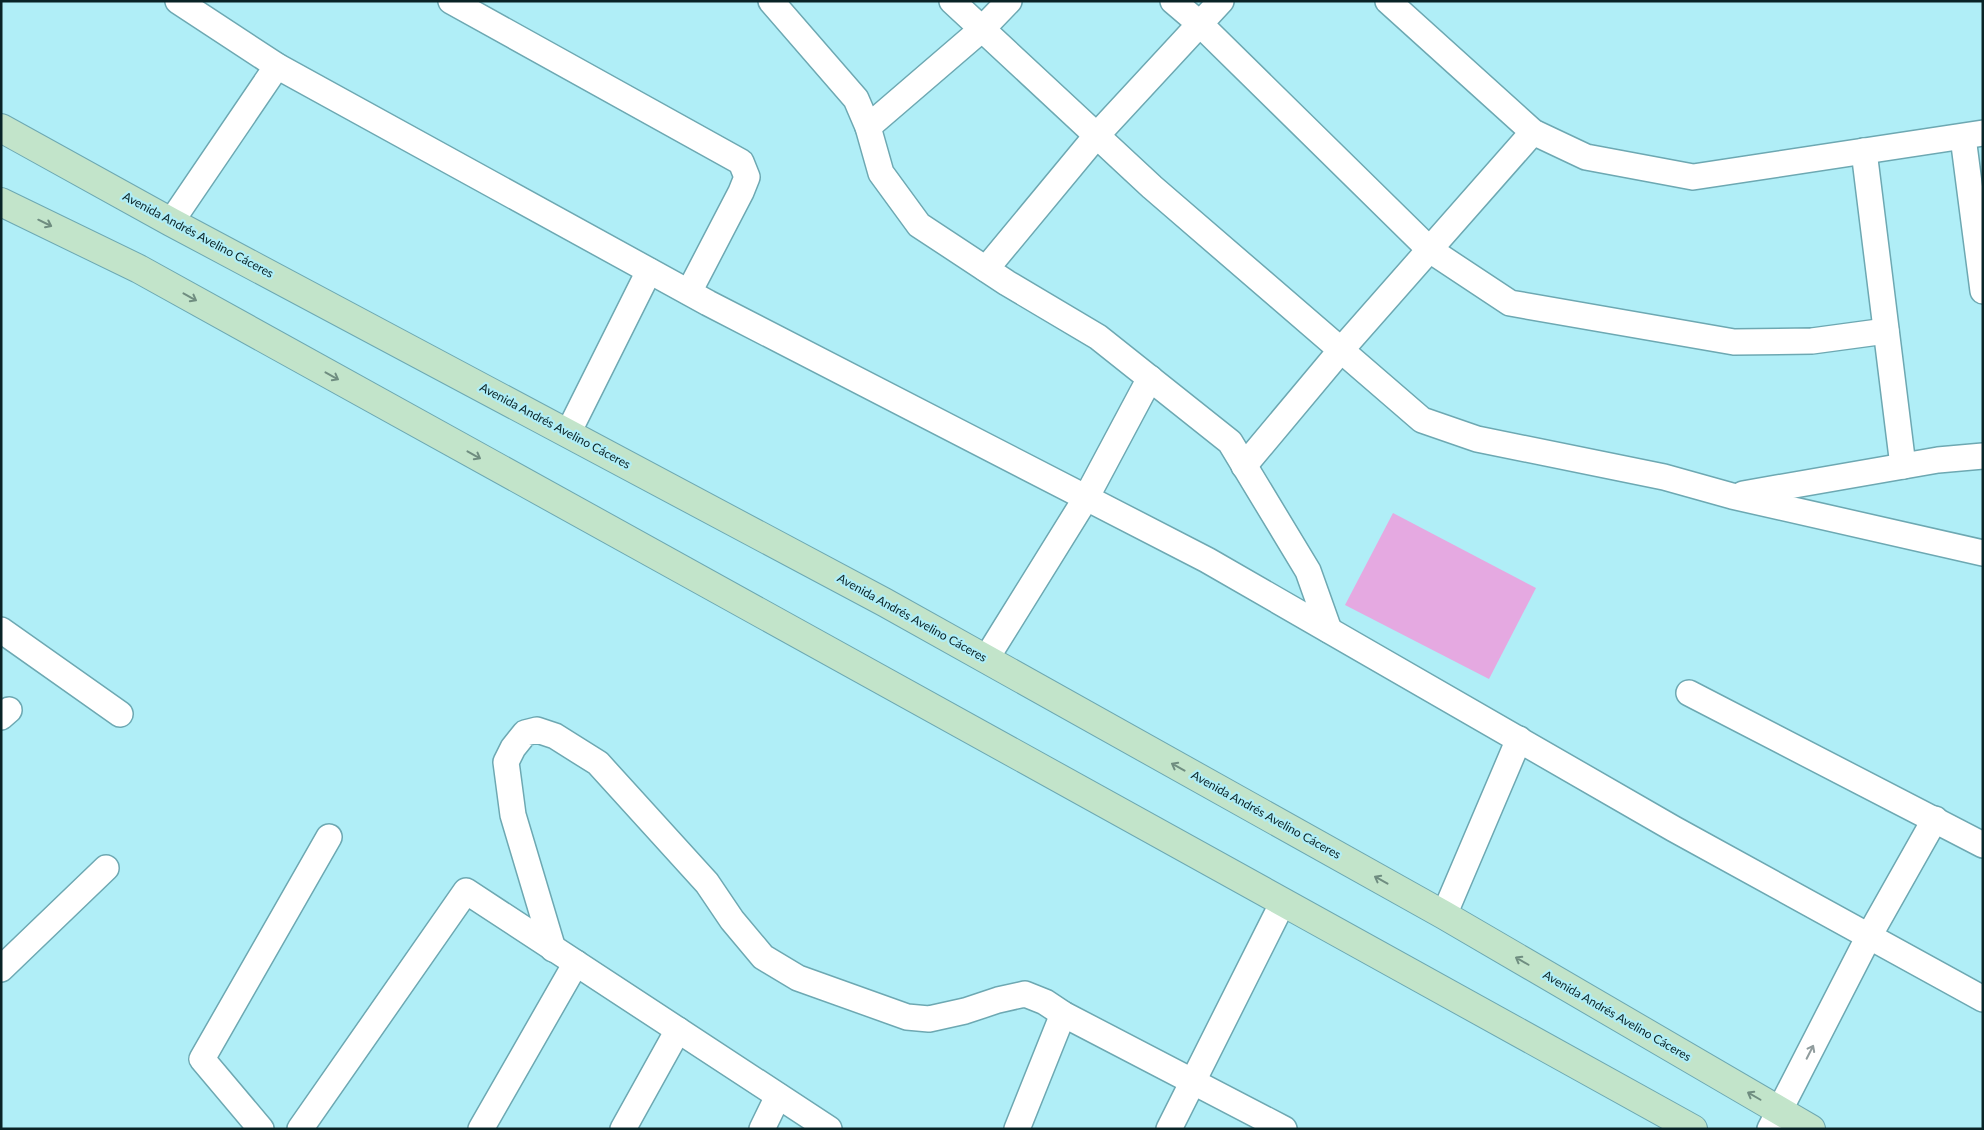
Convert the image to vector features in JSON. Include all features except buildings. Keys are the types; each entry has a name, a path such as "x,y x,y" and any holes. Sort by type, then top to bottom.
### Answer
{"street":[{"path":"452,1 742,162 747,177 741,192 689,292"},
{"path":"771,1 856,99 868,127 881,173 919,225 986,269 1098,337 1230,442 1308,571 1329,630"},
{"path":"952,1 1152,187 1422,420 1476,439 1664,477 1732,496 1983,553"},
{"path":"868,127 982,29 1009,1"},
{"path":"1173,1 1200,24 1430,250 1510,303 1734,342 1812,341 1886,331"},
{"path":"986,269 1096,135 1221,1"},
{"path":"1388,1 1533,132 1586,158 1693,177 1973,135 1983,291"},
{"path":"178,2 277,66 649,271 1207,560 1674,829 1983,999"},
{"path":"171,222 277,66"},
{"name":"Avenida Andrés Avelino Cáceres","path":"1,128 171,222 884,602 1444,915 1775,1120 1811,1129"},
{"path":"1244,466 1341,350 1533,132"},
{"path":"1864,152 1903,466"},
{"path":"1,202 139,269 1693,1129"},
{"path":"568,433 649,271"},
{"path":"986,659 1086,498 1150,378"},
{"path":"1732,496 1938,460 1983,456"},
{"path":"1,630 120,714"},
{"path":"1689,693 1983,845"},
{"path":"553,949 513,815 506,762 513,748 525,733 537,730 555,736 598,763 707,883 732,920 763,957 798,978 907,1017 929,1019 1025,994 1044,1002 1063,1014 1284,1129"},
{"path":"1444,915 1519,739"},
{"path":"1775,1120 1869,936 1935,819"},
{"path":"261,1129 202,1059 329,837"},
{"path":"1,968 106,868"},
{"path":"300,1129 466,892 829,1129"},
{"path":"1169,1129 1283,902"},
{"path":"481,1129 576,963"},
{"path":"1017,1129 1063,1014"},
{"path":"623,1129 678,1030"},
{"path":"762,1129 778,1096"}],"shaded area":[{"path":"1393,513 1536,588 1489,679 1345,605"}]}
